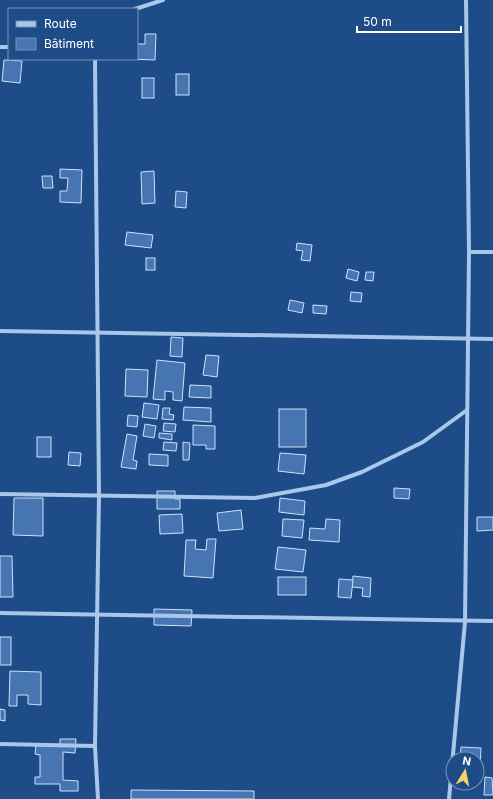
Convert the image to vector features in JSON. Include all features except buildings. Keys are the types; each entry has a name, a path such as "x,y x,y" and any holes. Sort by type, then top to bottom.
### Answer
{"street":[{"path":"138,8 163,0"},
{"path":"449,799 465,622 469,252 466,0"},
{"path":"95,60 99,496 96,746 98,799"},
{"path":"469,252 493,252"},
{"path":"0,331 493,339"},
{"path":"0,494 255,498 326,485 362,472 423,442 467,410"},
{"path":"0,614 465,622 493,621"},
{"path":"0,744 96,746"}]}
